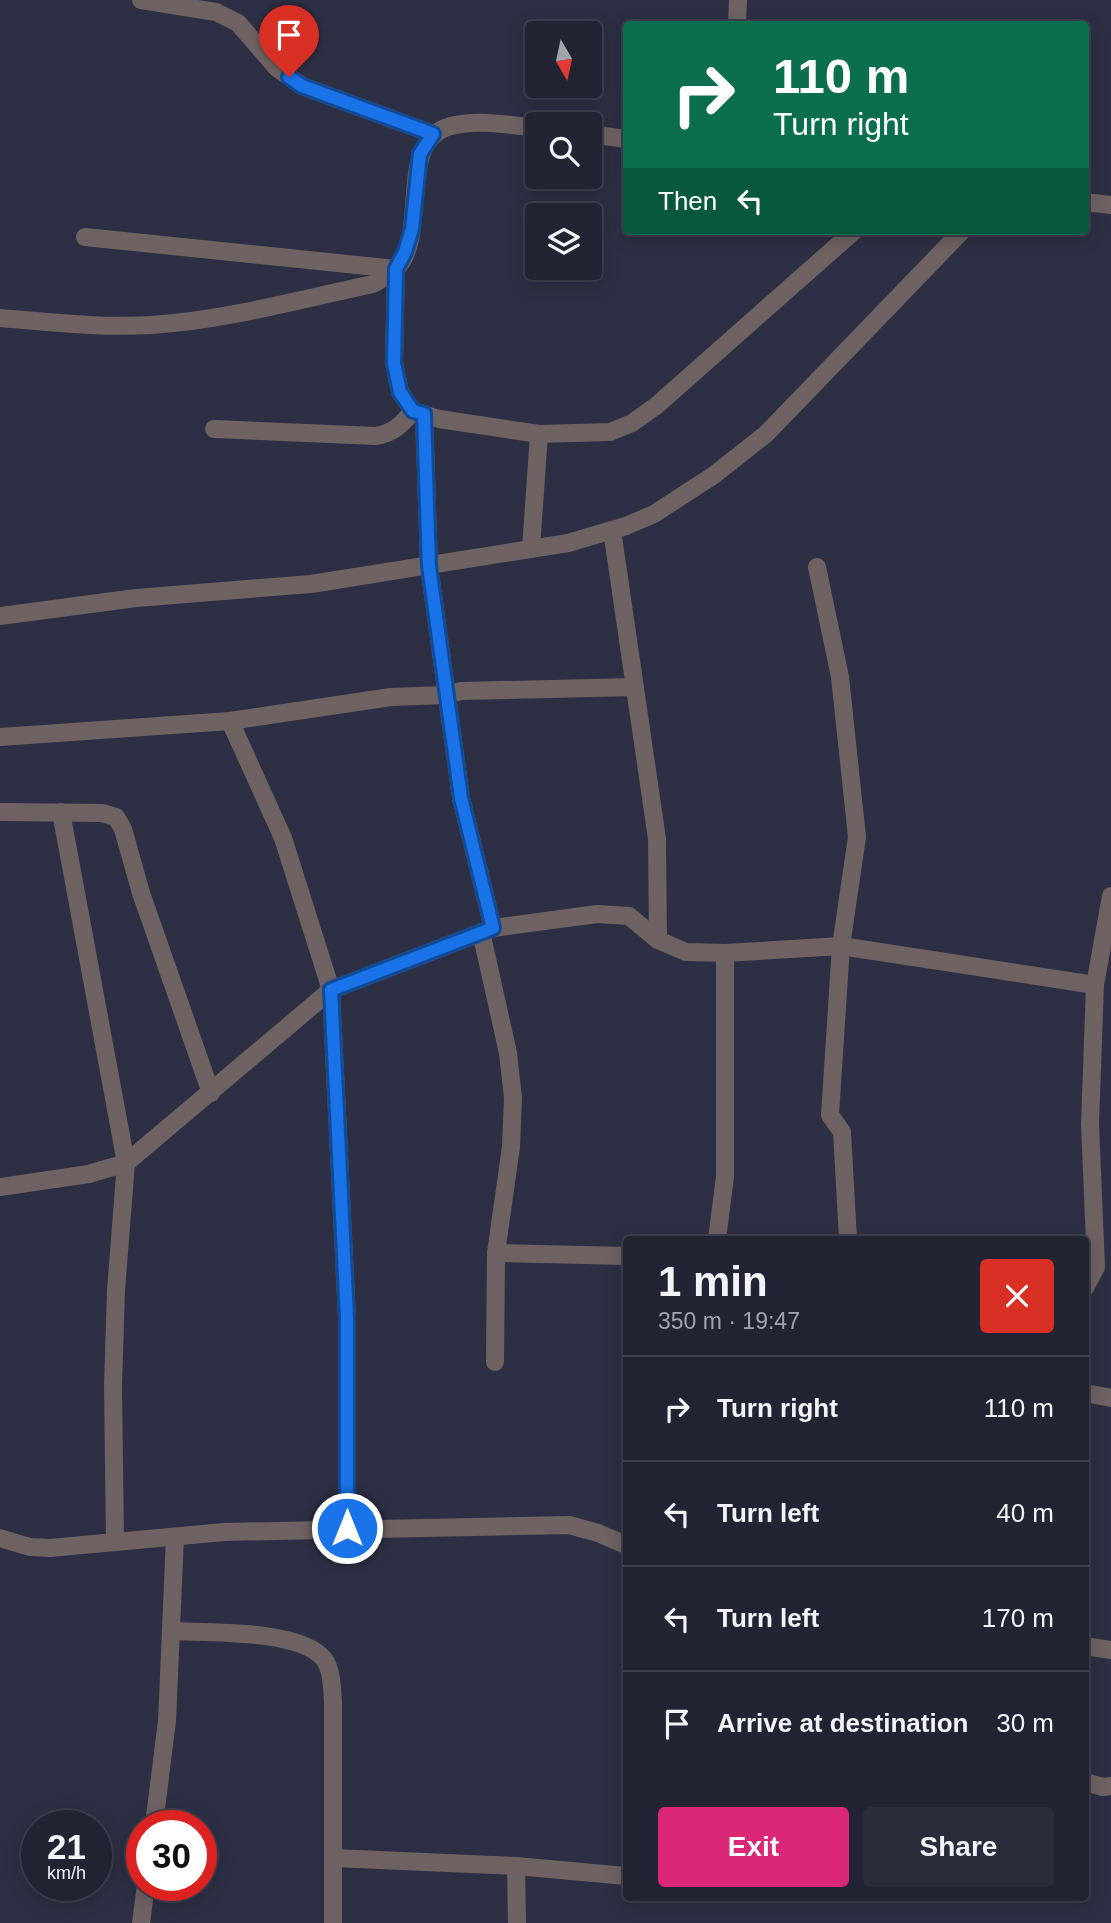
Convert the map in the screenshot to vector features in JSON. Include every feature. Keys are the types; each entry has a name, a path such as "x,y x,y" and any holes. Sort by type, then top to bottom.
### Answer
{"street":[{"path":"141,0 216,12 238,23 277,68 302,86 433,134"},
{"path":"737,21 738,0"},
{"path":"525,127 475,123 450,126 433,134 420,154 412,229 396,269 394,363 400,392 419,412 439,419 539,434 610,432 632,423 656,406 849,235"},
{"path":"602,136 623,139"},
{"path":"1089,202 1111,205"},
{"path":"0,616 136,598 311,584 429,566 568,543 654,514 714,475 766,434 958,235"},
{"path":"85,237 396,269"},
{"path":"0,318 99,326 150,326 195,320 373,284 396,269"},
{"path":"214,429 376,436 388,434 419,412"},
{"path":"419,412 429,566 446,695 461,798 508,1053 513,1098 511,1147 496,1253 495,1362"},
{"path":"531,549 539,434"},
{"path":"612,530 657,839 658,940"},
{"path":"817,567 840,677 857,837 841,946 830,1115 842,1132 848,1236"},
{"path":"0,737 230,721 461,691 635,687"},
{"path":"230,721 283,838 331,990 347,1318 347,1528"},
{"path":"0,812 102,813 116,817 123,829 141,892 211,1093"},
{"path":"61,812 126,1163 116,1290 113,1386 115,1542"},
{"path":"1089,1280 1096,1266 1090,1124 1095,985 1111,896"},
{"path":"0,1187 89,1174 126,1163 331,990 487,930 597,914 629,916 658,940 686,952 725,953 841,946 1095,985"},
{"path":"717,1236 725,1177 725,953"},
{"path":"496,1253 623,1256"},
{"path":"1089,1395 1111,1398"},
{"path":"0,1538 30,1547 50,1548 224,1532 569,1525 623,1544"},
{"path":"156,1810 167,1721 175,1536"},
{"path":"171,1631 278,1637 309,1646 325,1660 333,1702 333,1923"},
{"path":"1089,1647 1111,1650"},
{"path":"1089,1783 1111,1786"},
{"path":"334,1858 516,1866 623,1876"},
{"path":"516,1866 517,1923"},
{"path":"141,1923 144,1901"}],"route":[{"path":"289,77 302,86 433,134 420,154 412,229 396,269 394,363 400,392 413,411 424,414 429,566 461,798 493,928 331,990 347,1318 347,1528"}]}
